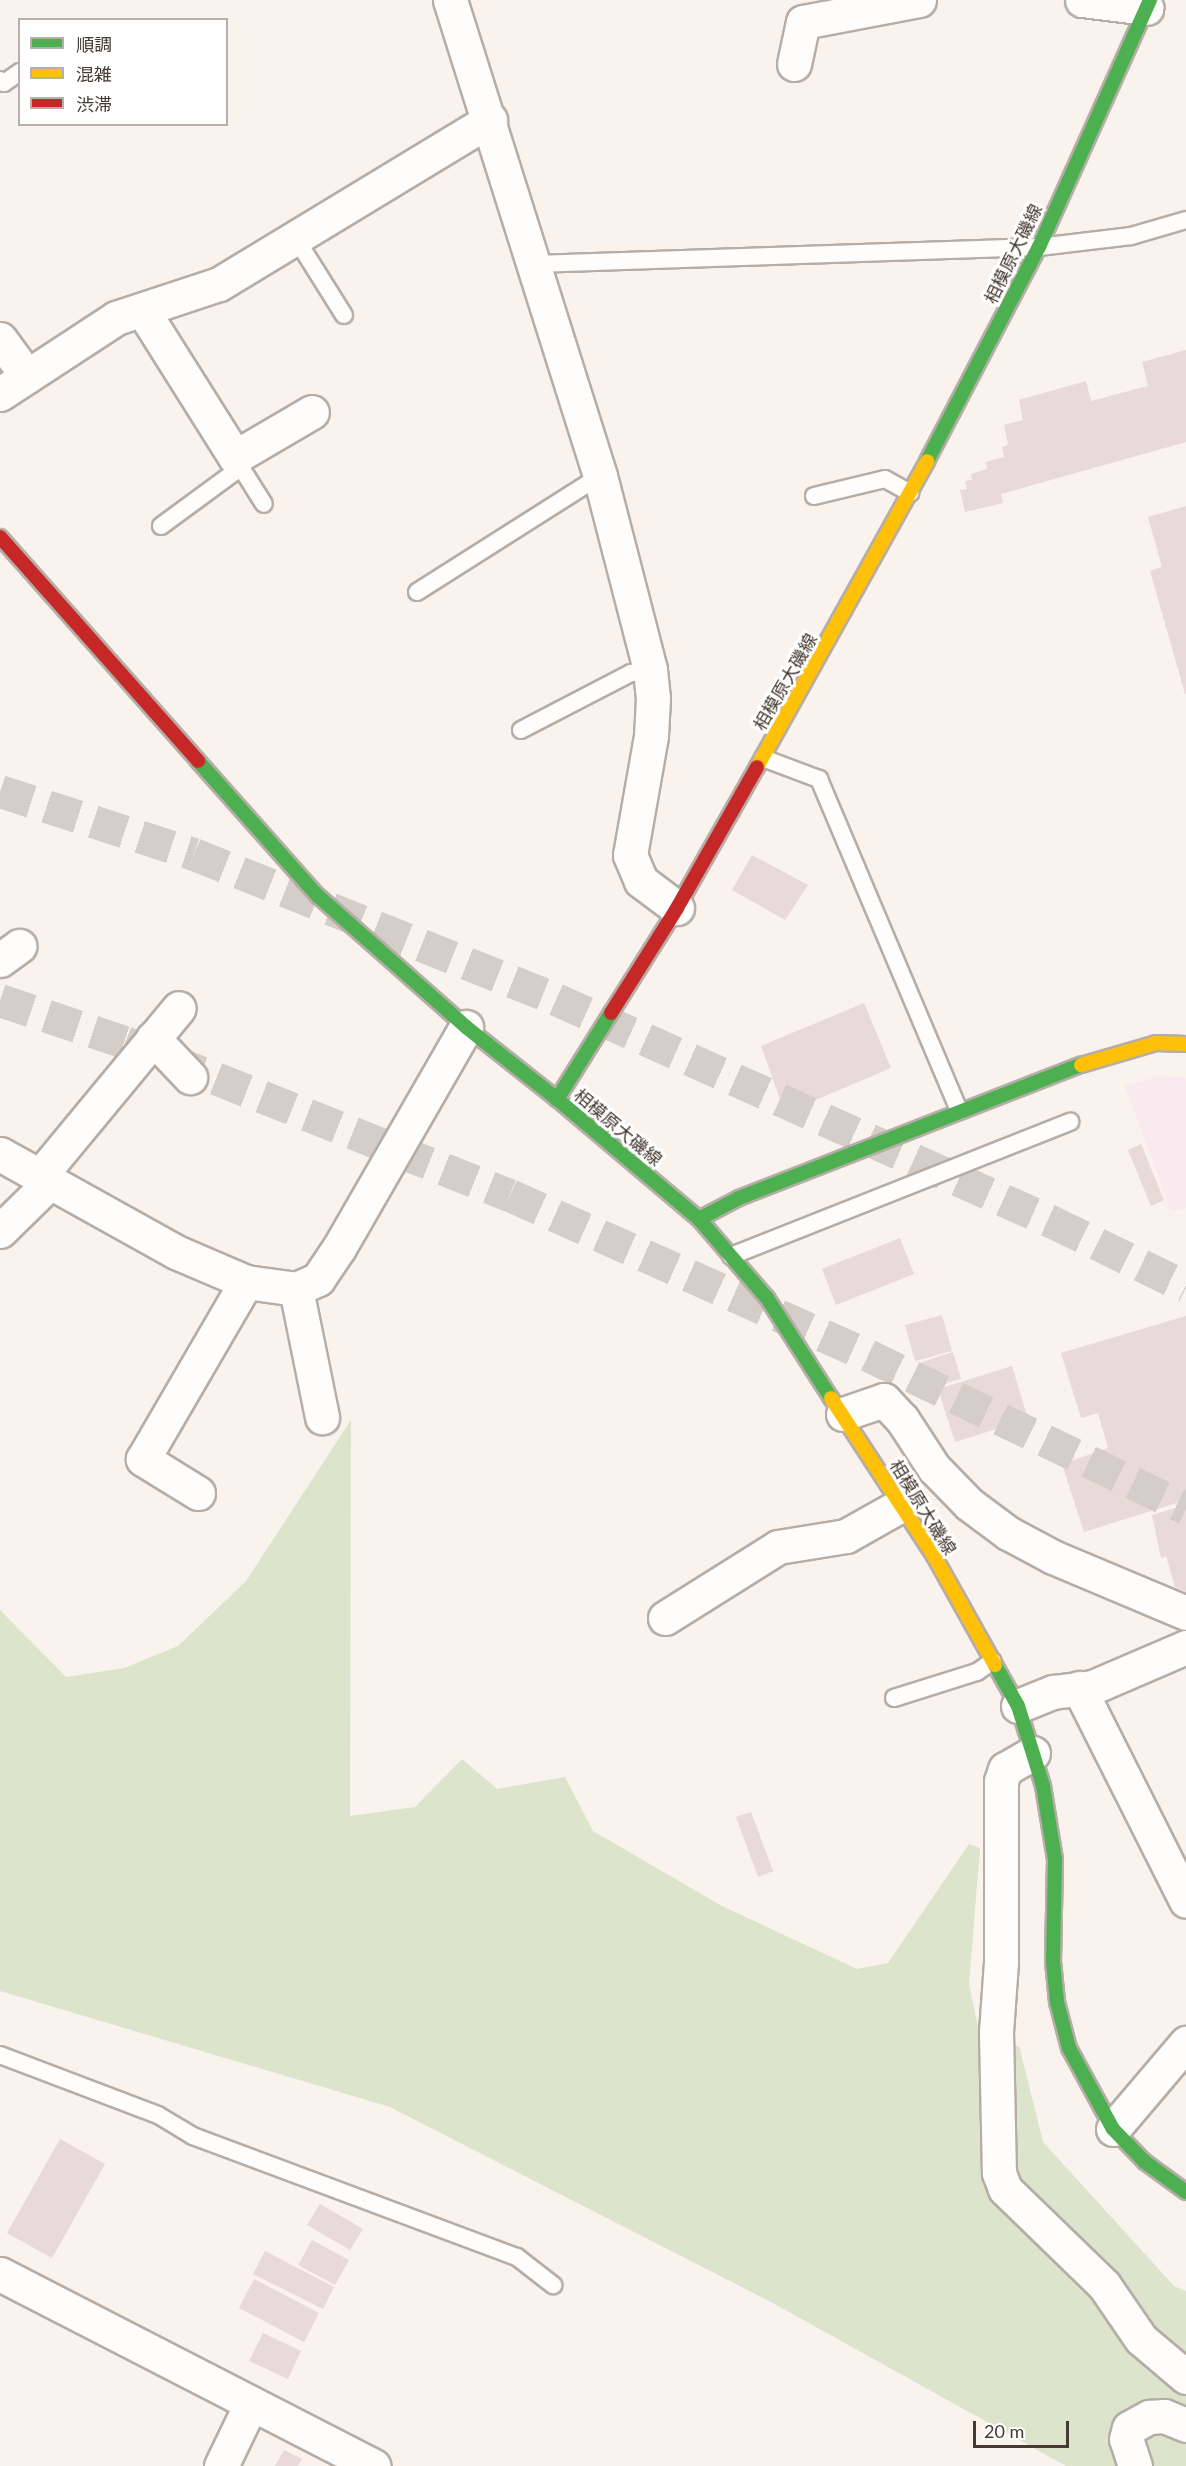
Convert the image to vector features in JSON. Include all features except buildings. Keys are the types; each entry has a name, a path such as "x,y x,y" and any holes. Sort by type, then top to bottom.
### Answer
{"main road":[{"name":"相模原大磯線","path":"1148,4 1039,247 910,493 677,908 557,1099 699,1219 767,1298 901,1505 993,1661 1018,1706 1043,1786 1055,1859 1053,1962 1057,2002 1070,2048 1113,2129 1144,2162 1186,2192"},
{"path":"0,537 318,896 466,1027 557,1099"},
{"path":"699,1219 740,1198 1115,1052 1156,1043 1186,1044"}],"street":[{"path":"450,0 490,120 600,476 650,670 653,698 651,736 630,855 641,881 677,908"},
{"path":"794,64 800,13 919,0"},
{"path":"1082,0 1148,4"},
{"path":"0,394 116,318 219,284 490,120"},
{"path":"147,308 150,322 237,463 312,412"},
{"path":"0,339 27,376"},
{"path":"0,1231 44,1180 153,1038 179,1008"},
{"path":"0,1154 176,1252 246,1282 296,1289 318,1279 339,1248 466,1027"},
{"path":"153,1038 190,1077"},
{"path":"198,1493 130,1452 246,1282"},
{"path":"296,1289 322,1418"},
{"path":"843,1414 884,1400 902,1419 934,1468 969,1504 1008,1533 1053,1557 1186,1613"},
{"path":"665,1618 778,1547 846,1536 901,1505"},
{"path":"1018,1706 1053,1692 1093,1687 1186,1647"},
{"path":"1079,1688 1182,1882"},
{"path":"1033,1753 1005,1769 1001,1781 1001,1962 996,2032 999,2173 1005,2189 1104,2285 1141,2339 1186,2377"},
{"path":"1113,2129 1186,2043"},
{"path":"0,2274 373,2466"},
{"path":"220,2466 251,2404"},
{"path":"1135,2466 1126,2439 1129,2428 1149,2417 1164,2416 1186,2425"}],"lane":[{"path":"0,80 4,82 18,73"},
{"path":"535,264 1039,247 1131,236 1186,220"},
{"path":"295,237 344,315"},
{"path":"161,526 237,463 264,504"},
{"path":"417,592 600,476"},
{"path":"814,496 885,479 910,493"},
{"path":"521,730 631,673 650,670"},
{"path":"763,758 819,779 959,1111"},
{"path":"731,1256 1070,1122"},
{"path":"894,1698 977,1672 993,1661"},
{"path":"0,2055 158,2115 193,2136 517,2257 553,2285"}],"shaded area":[{"path":"1159,1076 1186,1078 1186,1208 1171,1211 1125,1086"}],"green space":[{"path":"351,1420 350,1816 415,1807 462,1759 497,1789 565,1777 593,1831 722,1906 857,1969 888,1963 969,1844 980,1848 969,1984 982,2047 1019,2046 1043,2142 1174,2286 1186,2291 1186,2466 1066,2466 771,2302 390,2107 0,1991 0,1610 66,1677 124,1668 178,1646 246,1581"}],"tunnel":[{"path":"0,791 194,854 556,999 1053,1222 1186,1287"},
{"path":"0,1000 125,1042 510,1195 868,1355 1186,1508"}],"traffic: fast":[{"path":"927,461 1039,247 1150,0"},
{"path":"198,761 318,896 466,1027 557,1099"},
{"path":"611,1013 557,1099 699,1219 767,1298 831,1398"},
{"path":"699,1219 739,1198 1081,1065"},
{"path":"995,1665 1018,1706 1043,1786 1055,1859 1053,1961 1057,2002 1069,2048 1113,2129 1145,2162 1186,2192"}],"traffic: slow":[{"path":"757,767 927,461"},
{"path":"1081,1065 1156,1043 1186,1044"},
{"path":"831,1398 934,1556 995,1665"}],"traffic: jam":[{"path":"0,537 198,761"},
{"path":"611,1013 677,908 757,767"}]}
